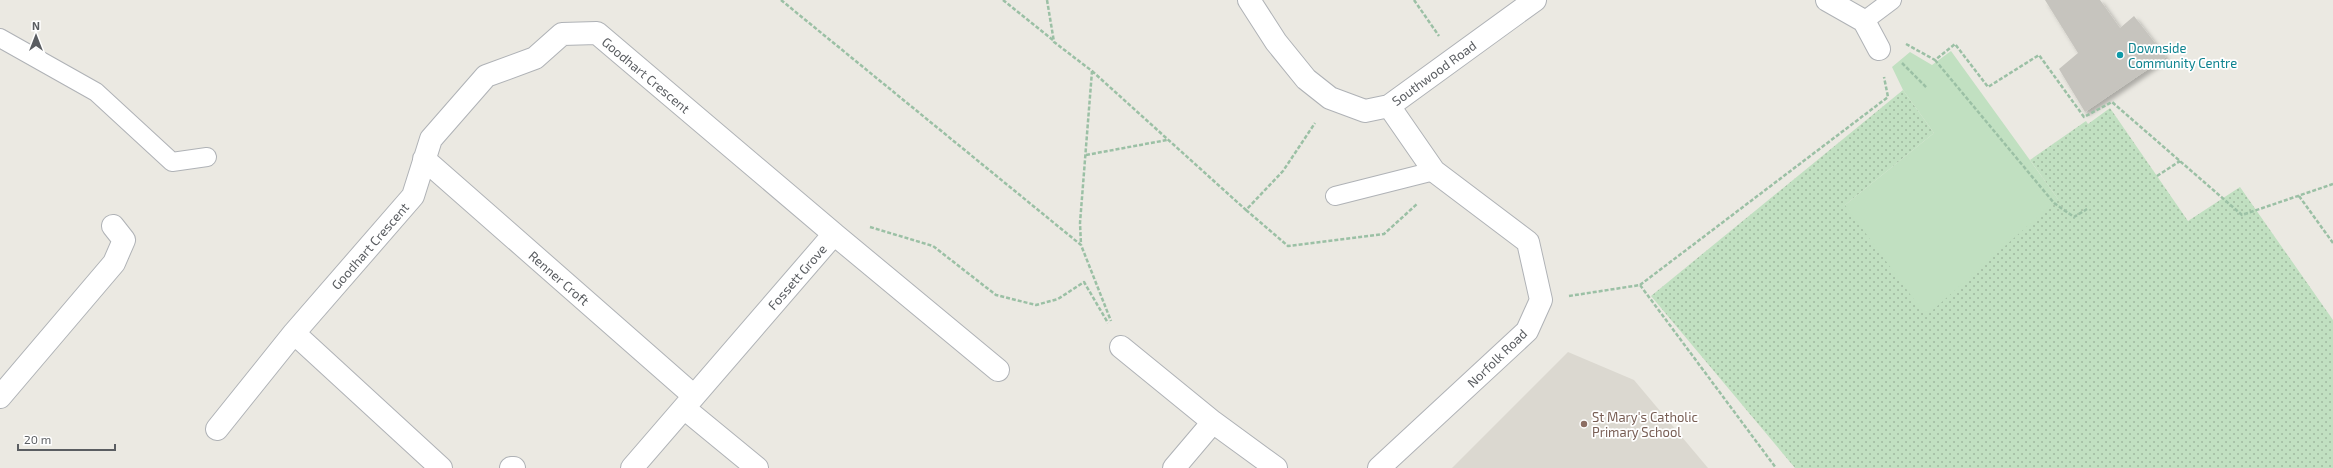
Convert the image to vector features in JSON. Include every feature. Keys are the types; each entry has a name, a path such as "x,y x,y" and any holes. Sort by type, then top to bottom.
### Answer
{"street":[{"name":"Southwood Road","path":"1249,0 1276,42 1306,79 1330,98 1365,111 1389,106 1535,0"},
{"path":"1827,0 1864,21 1878,47"},
{"name":"Goodhart Crescent","path":"217,429 294,333 413,196 431,139 486,76 535,58 562,34 597,33 834,234"},
{"path":"1389,106 1434,171 1528,242 1541,300"},
{"name":"Renner Croft","path":"424,159 689,402"},
{"path":"0,397 114,264 124,240 113,226"},
{"name":"Fossett Grove","path":"632,468 834,234 998,370"},
{"name":"Norfolk Road","path":"1379,468 1527,331 1541,300"},
{"path":"294,333 441,468"},
{"path":"1121,347 1213,422 1276,468"},
{"path":"689,402 757,468"},
{"path":"1174,468 1213,422"}],"lane":[{"path":"1864,21 1892,0"},
{"path":"0,38 96,92 172,162 207,157"},
{"path":"1335,196 1434,171"}],"path":[{"path":"780,0 1080,245"},
{"path":"1003,0 1092,71 1288,246 1384,234 1418,202"},
{"path":"1047,0 1054,42"},
{"path":"1414,0 1454,59"},
{"path":"1878,47 1894,37 1935,60 2054,203 2074,217 2087,209"},
{"path":"1935,60 1955,44 1988,87 2039,56 2084,116 2112,102 2242,215 2333,184"},
{"path":"1878,47 1904,65 1927,88"},
{"path":"1541,300 1640,285 1888,97 1878,47"},
{"path":"1092,71 1080,223 1080,245 1121,347"},
{"path":"1246,210 1282,171 1330,98"},
{"path":"1086,155 1168,140"},
{"path":"2157,176 2180,161"},
{"path":"2298,196 2333,243"},
{"path":"834,234 849,223 874,227 933,246 996,295 1036,305 1058,299 1084,282 1121,347"},
{"path":"1640,285 1776,468"}],"shaded area":[{"name":"St Mary's Catholic Primary School","path":"1568,352 1634,380 1708,468 1452,468"}],"green space":[{"path":"1951,51 2058,199 1926,316 1845,205 1934,133 1903,90 1892,67 1910,52 1932,65"},
{"path":"1903,90 1934,133 1845,205 2058,199 2030,160 2086,121 2088,124 2110,108 2188,221 2240,187 2333,320 2333,468 1795,468 1651,296"}],"building":[{"name":"Downside Community Centre","path":"2045,0 2100,0 2120,28 2134,16 2166,57 2085,112 2059,69 2078,53"}],"place":[{"name":"Downside Community Centre","path":"2120,55"},
{"name":"St Mary's Catholic Primary School","path":"1584,424"}]}
